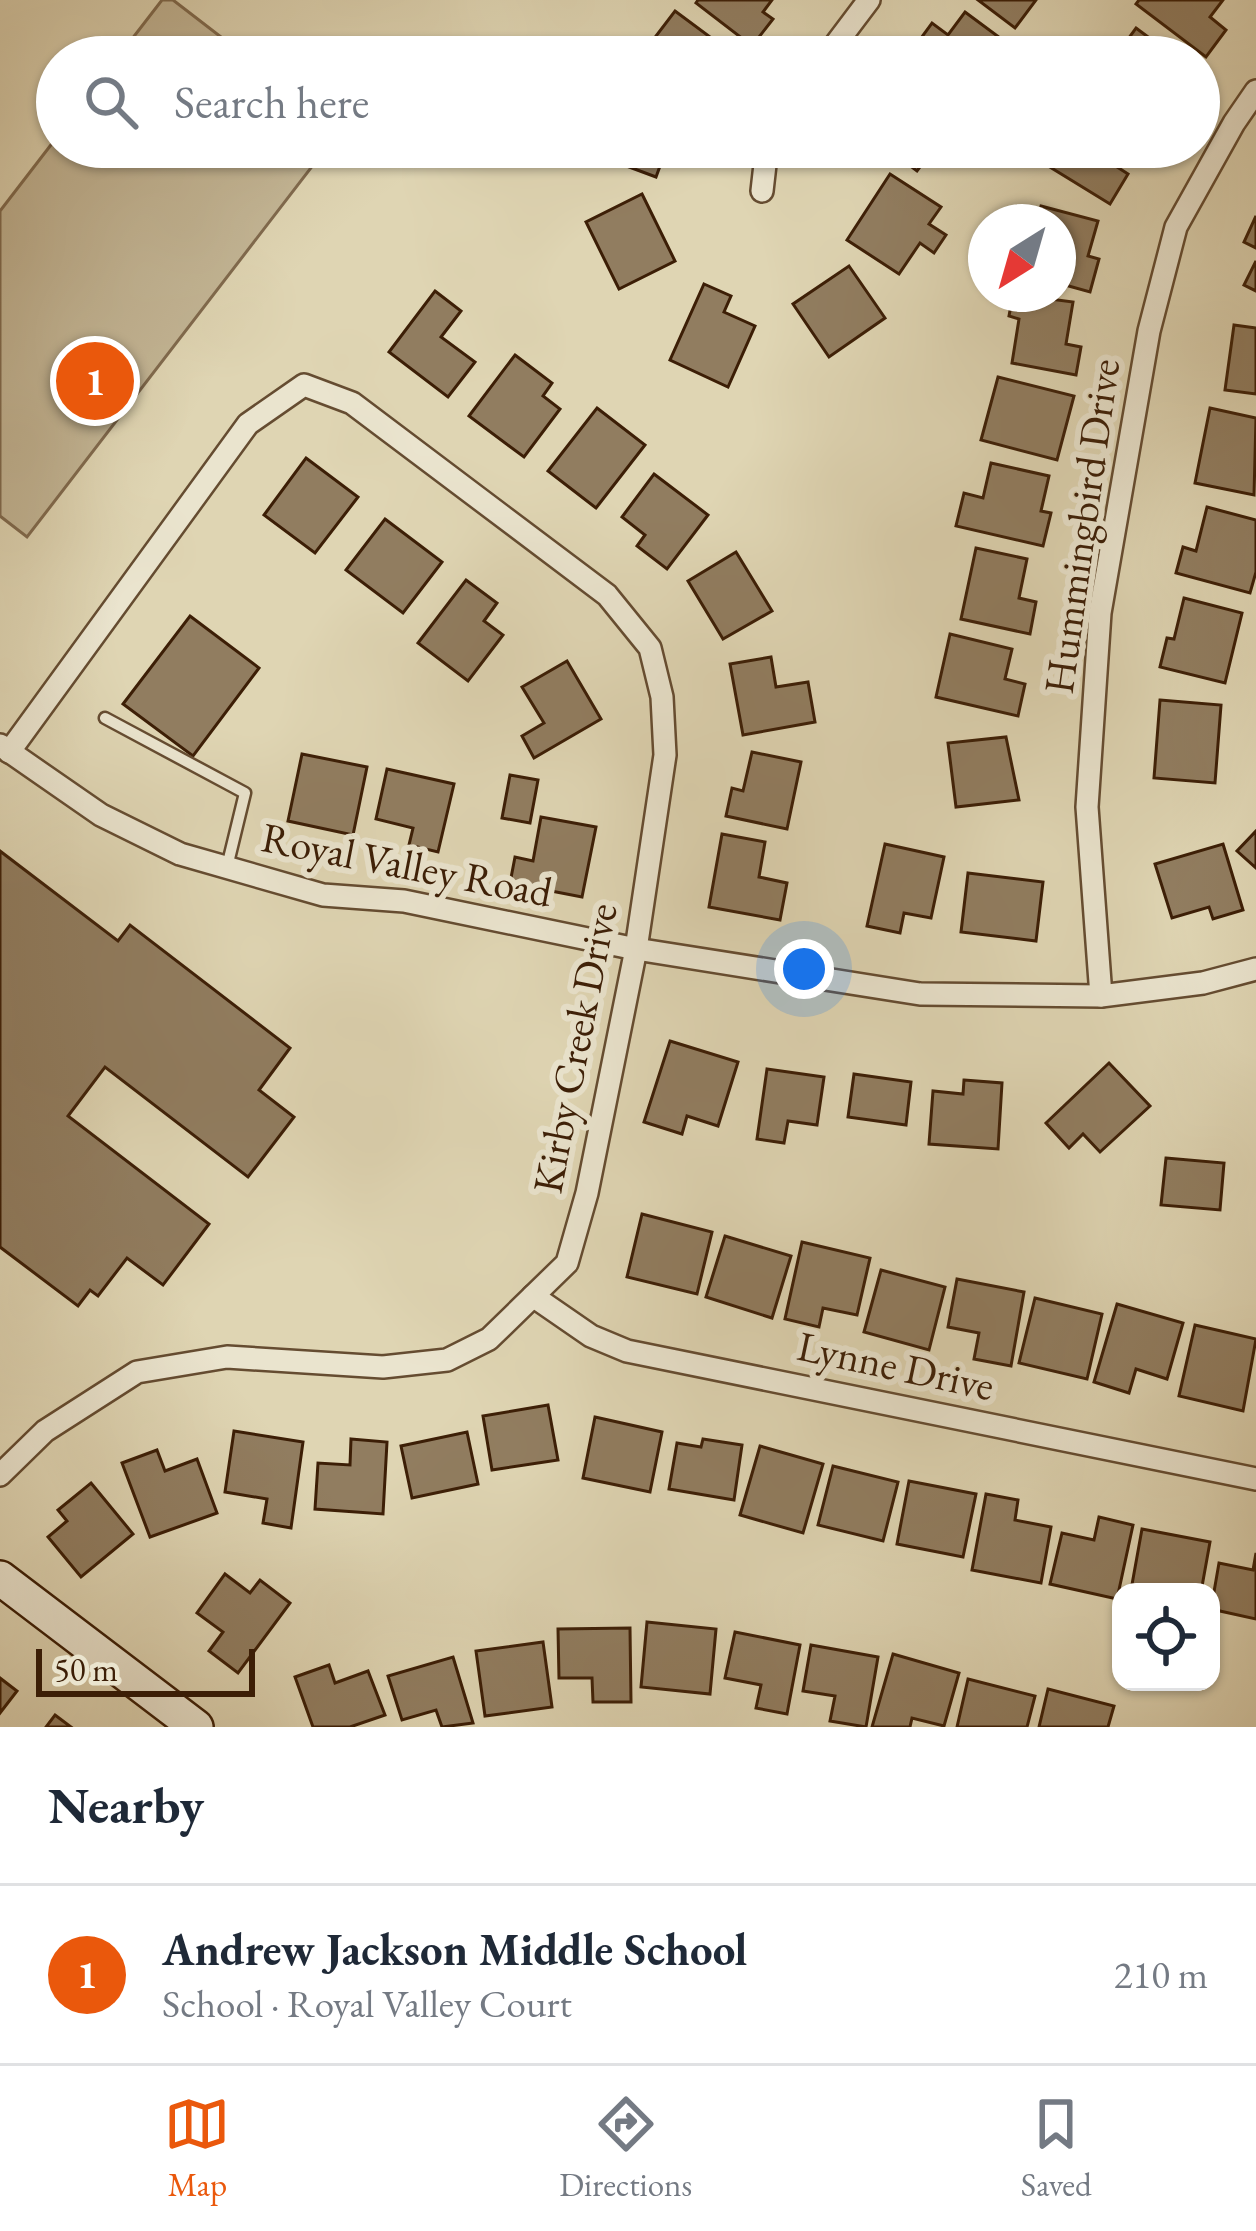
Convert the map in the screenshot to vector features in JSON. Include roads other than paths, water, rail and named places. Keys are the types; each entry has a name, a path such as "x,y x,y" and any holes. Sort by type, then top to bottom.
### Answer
{"street":[{"path":"841,36 868,0"},
{"name":"Hummingbird Drive","path":"1220,148 1256,91"},
{"path":"762,191 764,168"},
{"name":"Hummingbird Drive","path":"1101,996 1087,807 1104,590 1150,331 1176,227 1209,168"},
{"name":"Kirby Creek Drive","path":"0,1475 46,1431 137,1372 227,1357 383,1367 447,1360 489,1339 567,1263 587,1193 636,949 665,755 662,697 650,647 607,595 352,403 304,385 248,424 4,748"},
{"name":"Royal Valley Road","path":"4,748 101,815 180,854 322,895 404,901 636,949 920,994 1101,996 1203,983 1256,969"},
{"name":"Lynne Drive","path":"533,1296 591,1336 627,1351 1256,1479"},
{"path":"0,1579 196,1727"}],"lane":[{"path":"105,718 245,793 226,867"}],"place":[{"name":"Andrew Jackson Middle School","path":"95,381"}]}
